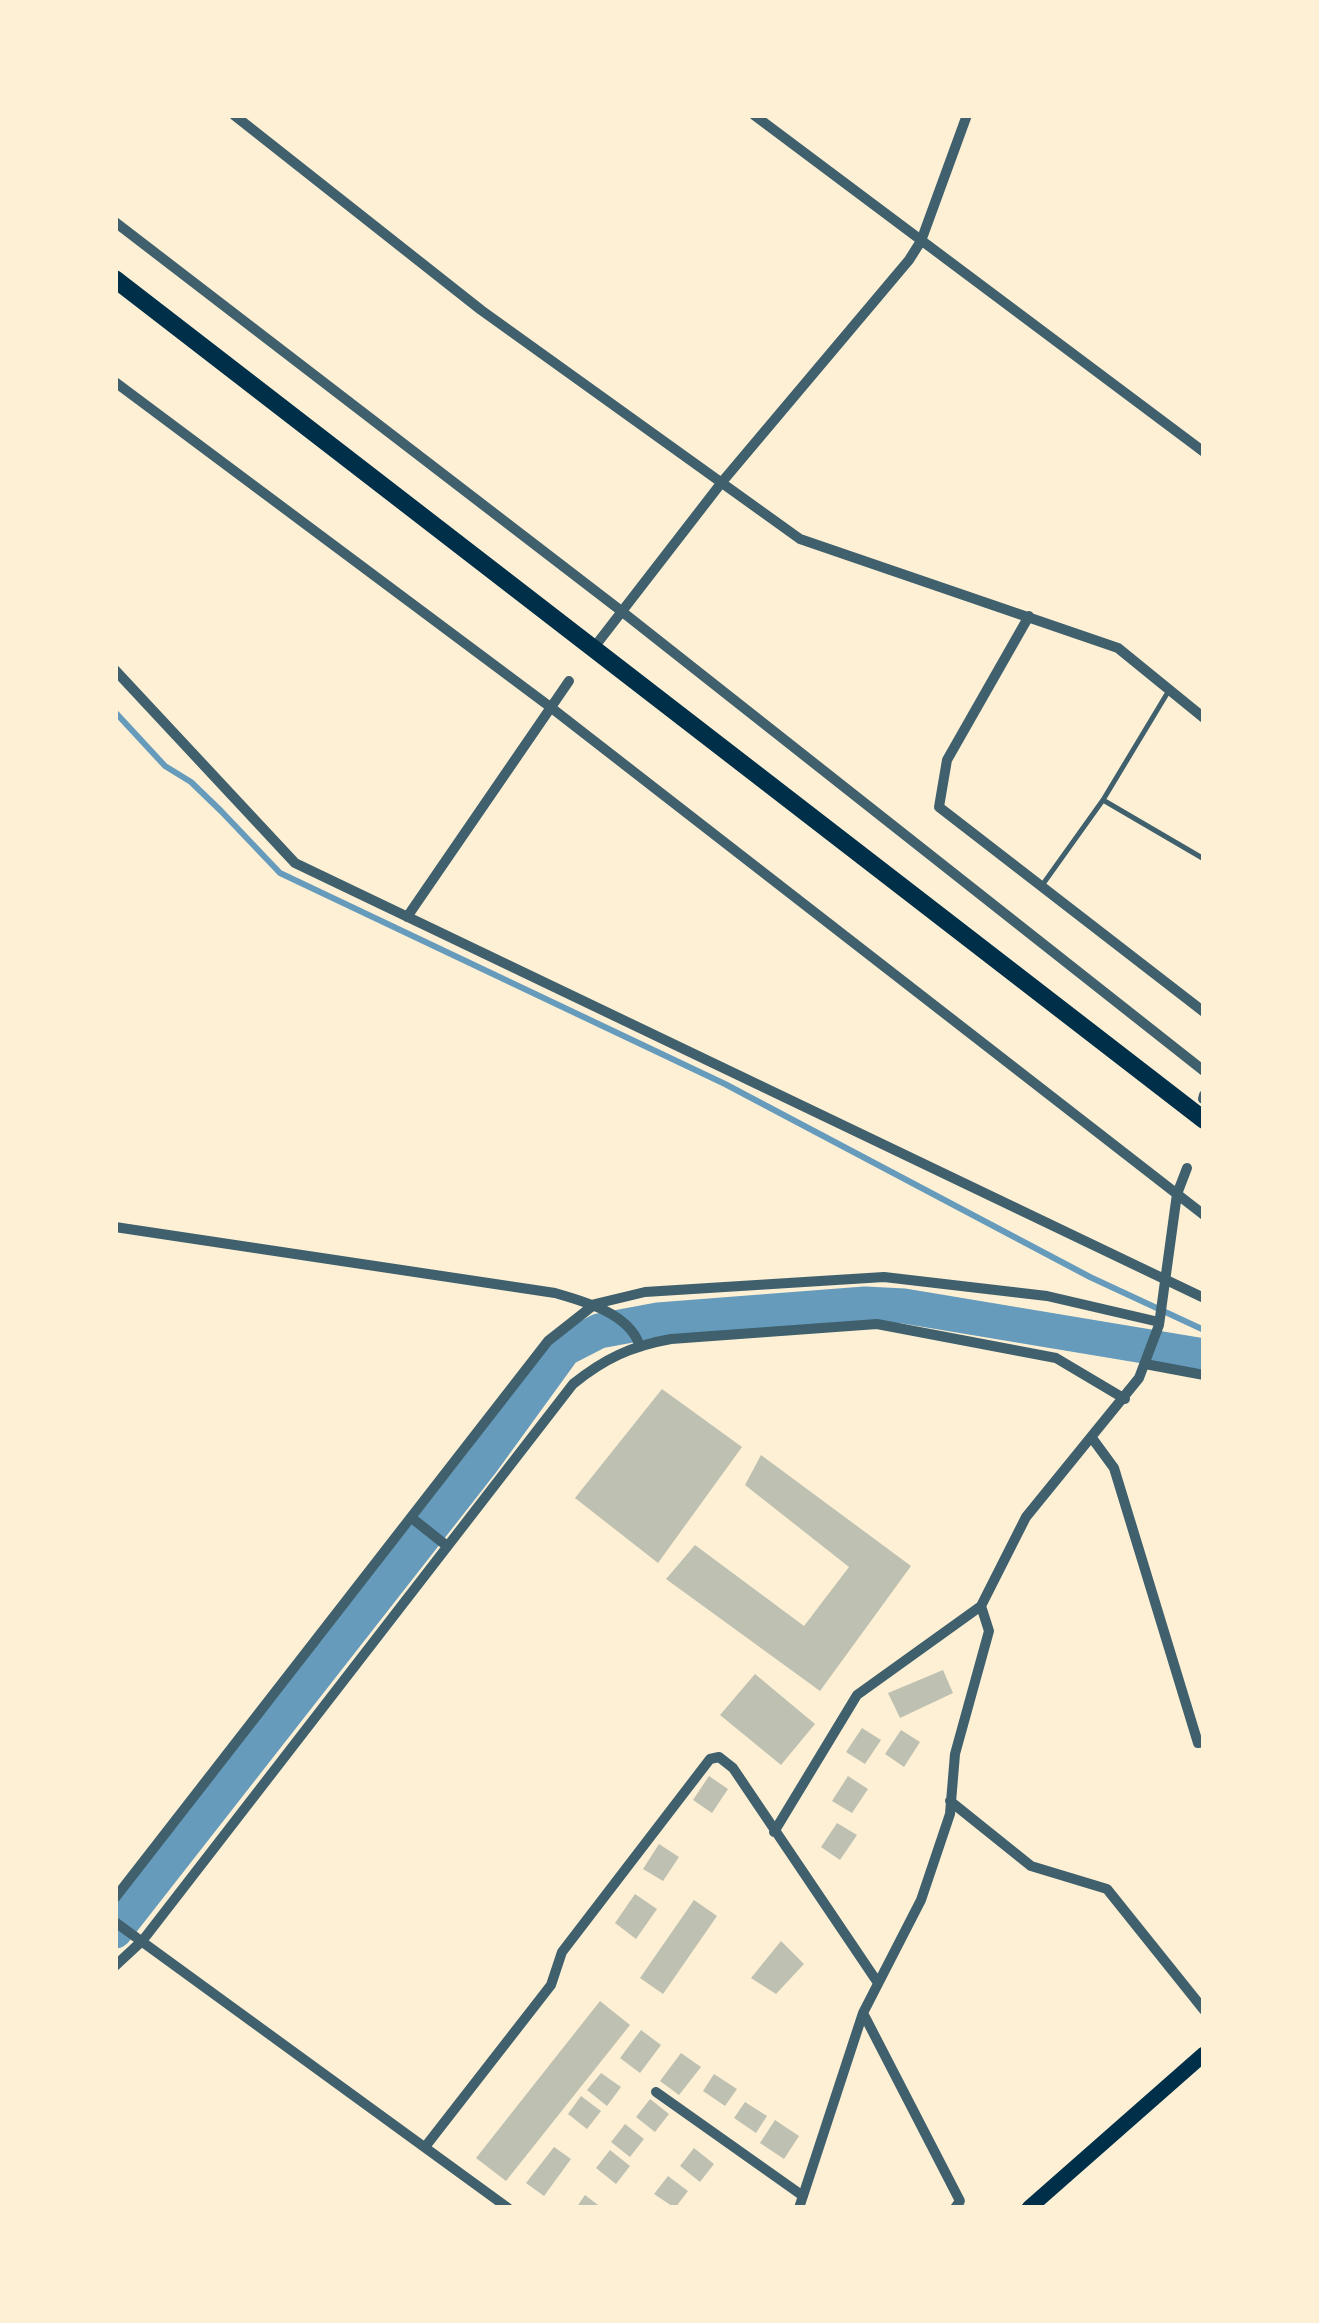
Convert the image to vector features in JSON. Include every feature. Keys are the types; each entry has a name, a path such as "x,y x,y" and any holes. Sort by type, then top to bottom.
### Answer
{"highway":[{"path":"115,279 1204,1120"}],"main road":[{"path":"1029,2208 1204,2054"}],"street":[{"path":"234,115 481,310 800,539 1118,648 1204,718"},
{"path":"754,115 1204,452"},
{"path":"600,641 620,610 722,482 921,241 967,115"},
{"path":"115,222 620,610 1204,1071"},
{"path":"115,382 549,706 1204,1214"},
{"path":"1029,616 947,760 939,807 1204,1012"},
{"path":"115,670 295,863 1204,1298"},
{"path":"407,918 569,682"},
{"path":"774,1832 865,1687 982,1606 1026,1517 1125,1399 1147,1361 1159,1322 1177,1194 1187,1168"},
{"path":"115,1227 555,1294 596,1304 638,1340"},
{"path":"115,1898 413,1520 548,1341 596,1304 645,1292 884,1277 1047,1296 1159,1322"},
{"path":"115,1966 444,1544 573,1384 602,1360 638,1340 878,1324 1056,1358 1125,1399"},
{"path":"1147,1361 1204,1376"},
{"path":"1092,1438 1114,1468 1198,1743 1204,1742"},
{"path":"413,1520 444,1544"},
{"path":"800,2208 864,2013 921,1900 950,1814 955,1754 989,1631 982,1606"},
{"path":"425,2147 551,1985 562,1952 710,1760 719,1757 733,1768 878,1982"},
{"path":"950,1801 1032,1866 1107,1889 1204,2010"},
{"path":"115,1922 508,2208"},
{"path":"864,2013 960,2202 955,2208"},
{"path":"656,2092 804,2196"}],"lane":[{"path":"1041,887 1103,800 1170,690"},
{"path":"1103,800 1204,860"}],"building":[{"path":"662,1389 742,1447 658,1563 575,1498"},
{"path":"761,1455 911,1566 820,1691 666,1579 695,1545 804,1626 849,1567 745,1485"},
{"path":"943,1670 953,1693 900,1718 888,1693"},
{"path":"755,1674 815,1724 781,1765 720,1715"},
{"path":"862,1728 881,1740 865,1764 846,1752"},
{"path":"901,1730 920,1742 904,1767 885,1754"},
{"path":"709,1776 728,1789 712,1813 693,1800"},
{"path":"848,1776 868,1789 852,1813 832,1801"},
{"path":"837,1823 857,1835 840,1860 821,1847"},
{"path":"659,1844 679,1857 663,1881 643,1869"},
{"path":"635,1894 657,1909 636,1939 615,1923"},
{"path":"694,1900 717,1916 663,1994 640,1978"},
{"path":"781,1941 804,1964 776,1994 751,1978"},
{"path":"600,2001 630,2025 506,2181 476,2158"},
{"path":"641,2030 661,2045 640,2073 620,2058"},
{"path":"681,2053 701,2067 679,2095 660,2081"},
{"path":"601,2073 621,2087 607,2106 587,2090"},
{"path":"714,2074 737,2089 725,2106 703,2091"},
{"path":"581,2096 601,2111 587,2129 568,2114"},
{"path":"650,2099 669,2114 655,2132 636,2117"},
{"path":"745,2102 767,2116 756,2133 734,2118"},
{"path":"775,2120 799,2136 784,2159 760,2143"},
{"path":"625,2124 644,2139 630,2157 611,2142"},
{"path":"554,2147 571,2159 544,2196 526,2183"},
{"path":"694,2148 714,2164 700,2182 680,2166"},
{"path":"610,2150 630,2166 616,2184 596,2168"},
{"path":"668,2176 688,2191 675,2208 654,2194"},
{"path":"585,2195 602,2208 576,2208"}],"waterway":[{"path":"115,712 165,766 191,782 280,873 725,1084 1090,1277 1204,1330"},
{"path":"115,1931 482,1462 564,1349 599,1331 658,1320 865,1304 904,1306 1204,1356"}]}
